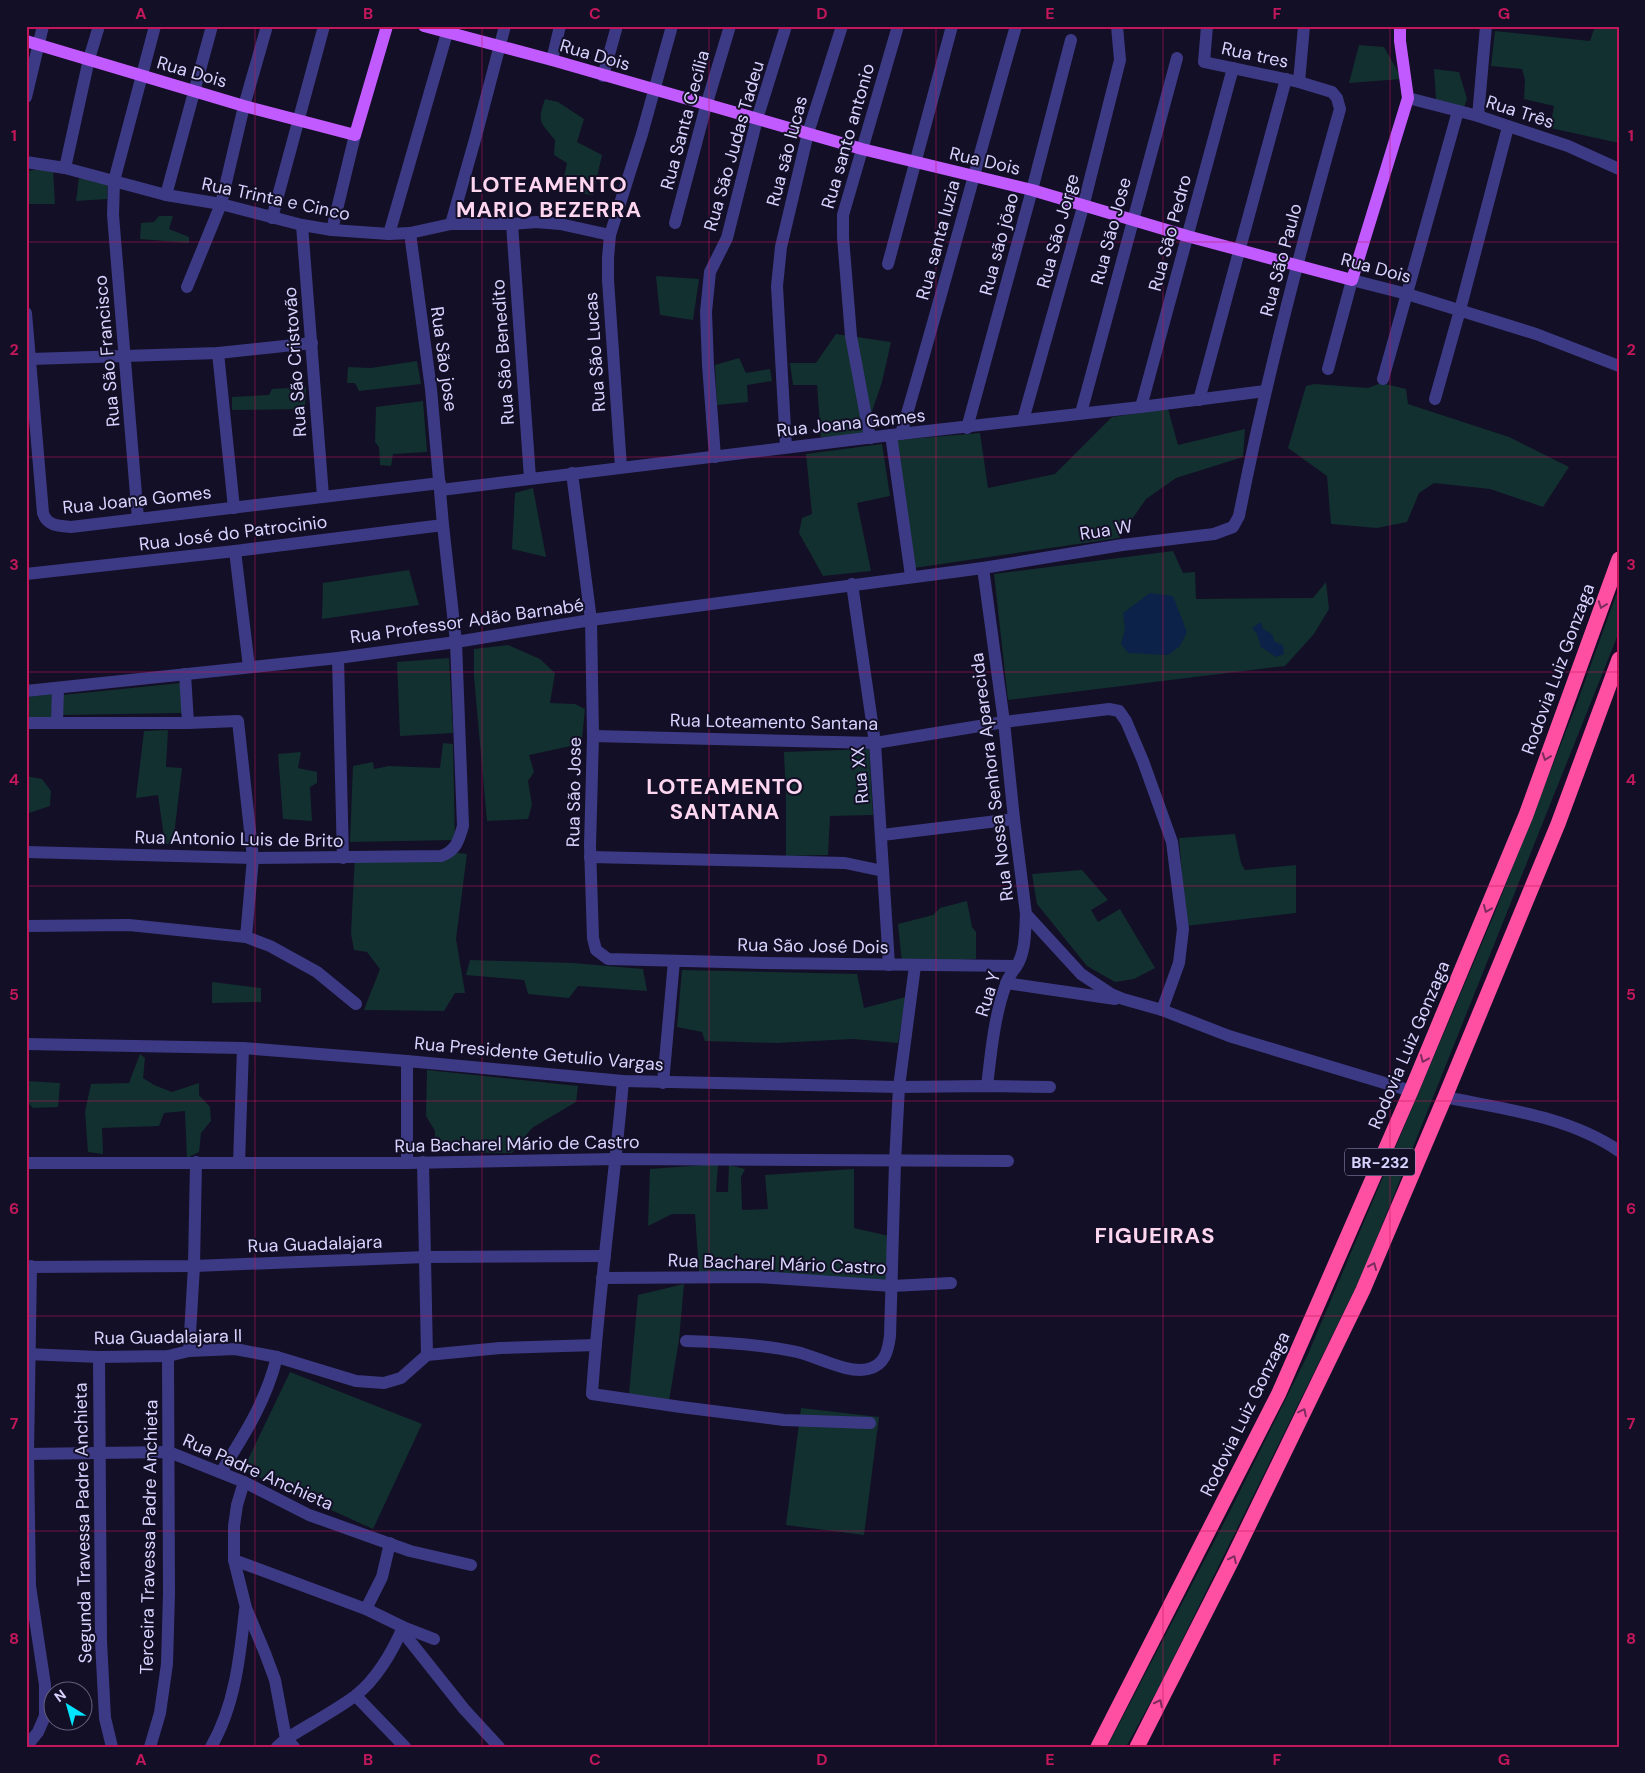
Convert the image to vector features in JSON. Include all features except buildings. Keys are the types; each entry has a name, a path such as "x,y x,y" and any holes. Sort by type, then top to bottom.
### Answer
{"highway":[{"name":"Rodovia Luiz Gonzaga","path":"1098,1747 1279,1394 1411,1091 1526,815 1619,559"},
{"name":"BR-232","path":"1136,1747 1229,1566 1362,1290 1445,1097 1558,824 1619,659"}],"main road":[{"path":"356,135 387,26"},
{"name":"Rua Dois","path":"424,26 448,29 603,76 862,149 1032,190 1187,236 1352,280"},
{"path":"1352,280 1408,98 1400,41 1400,26"},
{"name":"Rua Dois","path":"32,43 244,106 356,135"}],"street":[{"path":"26,97 32,43 44,26"},
{"path":"65,168 89,59 99,26"},
{"name":"Rua São Francisco","path":"138,519 113,215 114,181 155,26"},
{"path":"166,195 193,90 212,26"},
{"path":"187,287 221,204 244,106 267,26"},
{"path":"272,218 324,26"},
{"path":"450,224 505,26"},
{"path":"552,60 560,26"},
{"path":"603,76 617,26"},
{"name":"Rua São Lucas","path":"621,467 608,280 610,235 642,134 672,26"},
{"name":"Rua Santa Cecília","path":"675,223 730,26"},
{"name":"Rua São Judas Tadeu","path":"715,457 706,312 710,272 727,238 757,119 786,26"},
{"name":"Rua são lucas","path":"786,448 777,286 781,247 808,133 842,26"},
{"name":"Rua santo antonio","path":"870,438 850,336 842,238 843,215 898,26"},
{"path":"888,264 952,26"},
{"name":"Rua santa luzia","path":"896,434 945,283 973,176 1016,26"},
{"name":"Rua São Jorge","path":"1023,420 1083,206 1120,60 1118,26"},
{"name":"Rua tres","path":"1207,26 1204,62 1293,80"},
{"path":"1199,400 1250,208 1293,80 1304,26"},
{"path":"1478,116 1486,26"},
{"path":"389,234 448,29"},
{"name":"Rua são jõao","path":"967,428 1071,40"},
{"name":"Rua São Jose","path":"1081,413 1177,58"},
{"name":"Rua São Pedro","path":"1141,407 1233,68"},
{"name":"Rua São Paulo","path":"1233,527 1239,516 1265,390 1296,265 1340,109 1337,98 1332,92 1293,80"},
{"name":"Rua Três","path":"1408,98 1478,116 1508,128 1568,146 1619,169"},
{"path":"1383,379 1458,111"},
{"path":"1435,399 1508,128"},
{"path":"332,230 356,135"},
{"name":"Rua Trinta e Cinco","path":"26,162 65,168 166,195 221,204 272,218 332,230 389,234 410,233 450,224 536,222 560,224 610,235"},
{"name":"Rua São Benedito","path":"512,224 530,478"},
{"name":"Rua São Cristovão","path":"302,225 323,496"},
{"name":"Rua São jose","path":"410,233 431,389 456,642 463,826 451,852"},
{"path":"1328,369 1352,280"},
{"name":"Rua Dois","path":"1352,280 1406,294 1536,334 1619,366"},
{"name":"Rua Joana Gomes","path":"26,313 45,519 51,524 71,527 323,496 440,487 715,457 896,434 967,428 1199,400 1265,390"},
{"path":"31,359 218,354 312,343"},
{"path":"218,354 234,508"},
{"path":"896,434 911,576 983,568"},
{"name":"Rua São Jose","path":"572,473 591,620 593,736 590,858 593,938 596,950 608,959"},
{"name":"Rua José do Patrocinio","path":"26,574 235,552 443,525"},
{"name":"Rua W","path":"983,568 1122,545 1214,534 1233,527"},
{"path":"235,552 249,667"},
{"name":"Rua Nossa Senhora Aparecida","path":"983,568 1004,722 1026,914 1081,974 1094,984 1123,999 1162,1010 1229,1036 1411,1091"},
{"name":"Rua Professor Adão Barnabé","path":"26,690 338,658 456,642 591,620 911,576"},
{"name":"Rua XX","path":"852,584 875,742 890,965"},
{"path":"338,658 343,858"},
{"path":"185,674 188,723"},
{"path":"57,722 58,688"},
{"name":"Rua Loteamento Santana","path":"593,736 875,742 1004,722 1109,709 1119,711 1126,721 1143,761 1174,852 1183,929 1178,963 1162,1010"},
{"path":"26,723 188,723 238,721 253,858 246,936"},
{"path":"882,835 1014,819"},
{"name":"Rua Antonio Luis de Brito","path":"26,852 253,858 343,858 441,856 451,852"},
{"path":"590,858 845,863 883,871"},
{"name":"Rua Y","path":"987,1086 991,1049 1006,983 1016,966 1025,940 1026,914"},
{"path":"26,926 129,925 246,936 270,946 317,972 356,1004"},
{"name":"Rua São José Dois","path":"608,959 915,966 1016,966"},
{"path":"663,1083 674,961"},
{"path":"686,1341 746,1343 798,1352 851,1369 868,1369 879,1364 887,1354 890,1336 899,1087 915,966"},
{"path":"1006,983 1101,998 1123,999"},
{"name":"Rua Presidente Getulio Vargas","path":"26,1044 243,1048 663,1083 899,1087 1050,1087"},
{"path":"239,1163 243,1048"},
{"path":"407,1061 407,1163"},
{"path":"623,1081 592,1394 784,1420 870,1423"},
{"path":"1445,1097 1544,1118 1591,1134 1618,1150"},
{"name":"Rua Bacharel Mário de Castro","path":"26,1163 407,1163 616,1159 895,1162 1008,1161"},
{"path":"189,1351 194,1266 196,1162"},
{"path":"423,1162 427,1355 500,1348 596,1345"},
{"name":"Rua Guadalajara","path":"29,1266 194,1266 426,1257 605,1256"},
{"path":"26,1747 38,1732 46,1716 45,1685 30,1586 27,1454 29,1266"},
{"name":"Rua Bacharel Mário Castro","path":"602,1278 757,1277 892,1286 950,1283"},
{"name":"Rua Guadalajara II","path":"27,1354 99,1357 168,1356 189,1351 235,1349 277,1357 356,1381 384,1383 401,1378 427,1355"},
{"name":"Terceira Travessa Padre Anchieta","path":"150,1747 160,1712 167,1664 169,1593 168,1356"},
{"name":"Segunda Travessa Padre Anchieta","path":"99,1357 101,1641 105,1718 112,1747"},
{"path":"221,1472 252,1424 271,1381 277,1357"},
{"name":"Rua Padre Anchieta","path":"27,1454 169,1452 244,1482 309,1515 410,1551 470,1565"},
{"path":"244,1482 237,1505 234,1526 234,1560 246,1608 275,1680 285,1744 356,1696 374,1677 394,1646 402,1629"},
{"path":"366,1609 382,1577 390,1543"},
{"path":"234,1560 366,1609 402,1629 434,1639"},
{"path":"211,1747 226,1713 240,1662 246,1608"},
{"path":"402,1629 464,1709 499,1747"},
{"path":"356,1696 405,1747"}],"green space":[{"path":"1595,26 1619,26 1619,143 1550,128 1554,106 1524,99 1525,80 1522,69 1491,66 1495,31 1590,41"},
{"path":"1359,45 1384,47 1402,79 1349,83"},
{"path":"1434,69 1459,72 1467,99 1463,110 1436,100"},
{"path":"545,99 558,102 584,119 577,142 602,155 593,195 561,191 567,163 554,155 555,140 541,121"},
{"path":"53,168 55,204 26,204 26,171"},
{"path":"79,178 108,182 107,199 76,201"},
{"path":"159,216 173,216 169,229 189,237 189,243 140,239 141,223 154,222"},
{"path":"656,276 699,279 693,320 660,315"},
{"path":"836,334 891,342 882,382 864,435 821,437 817,385 793,385 790,363 816,363"},
{"path":"739,358 746,373 770,369 772,381 747,385 748,402 717,405 715,365"},
{"path":"417,361 421,384 359,391 355,383 347,383 348,367 371,368"},
{"path":"1381,383 1406,389 1408,404 1509,437 1569,467 1543,507 1490,489 1434,483 1419,493 1407,522 1377,528 1331,524 1327,476 1288,448 1306,386 1314,384 1368,388"},
{"path":"306,387 305,409 232,410 232,397 269,395 272,389"},
{"path":"423,401 427,452 393,454 391,466 380,465 379,447 375,442 376,407"},
{"path":"1168,409 1178,445 1245,429 1243,457 1176,478 1146,499 1119,538 914,568 897,440 980,433 988,488 1055,474 1112,417"},
{"path":"882,444 890,496 857,503 871,571 823,576 799,533 802,518 812,514 806,454"},
{"path":"533,488 546,557 512,549 515,493"},
{"path":"1173,551 1183,573 1195,572 1196,599 1313,598 1326,582 1329,609 1314,634 1285,666 1008,700 994,574"},
{"path":"409,570 419,605 322,619 323,583"},
{"path":"1619,587 1619,632 1362,1275 1161,1683 1126,1747 1107,1747 1229,1513 1308,1354 1493,917 1577,703"},
{"path":"508,645 540,659 555,673 550,703 575,704 585,709 581,749 571,746 529,755 534,772 528,781 532,805 528,819 487,821 474,677 474,649"},
{"path":"449,658 453,733 400,736 397,662"},
{"path":"181,683 182,713 62,715 62,695"},
{"path":"54,694 54,717 26,718 26,697"},
{"path":"168,730 166,767 182,768 173,844 165,844 158,795 136,798 144,731"},
{"path":"443,743 453,744 455,840 350,842 353,766 373,762 374,769 389,766 440,768"},
{"path":"869,749 873,815 830,816 828,855 786,856 784,752"},
{"path":"301,752 298,768 317,772 317,783 310,787 312,821 283,819 278,754"},
{"path":"26,776 42,779 51,791 50,806 26,814"},
{"path":"1235,834 1241,863 1245,870 1296,865 1296,913 1186,926 1179,838"},
{"path":"355,854 467,854 456,939 465,993 455,993 444,1011 364,1010 380,969 367,952 354,950 351,934"},
{"path":"1082,870 1108,900 1091,910 1098,922 1120,909 1155,968 1134,979 1115,982 1087,966 1037,904 1032,874"},
{"path":"967,901 972,927 976,932 976,959 902,963 898,924 933,915 940,908"},
{"path":"470,960 573,963 643,969 647,991 578,986 569,998 528,994 524,980 466,975"},
{"path":"682,970 857,974 864,1008 906,997 898,1043 853,1039 776,1043 705,1041 702,1032 677,1027"},
{"path":"212,982 261,988 261,1002 212,1003"},
{"path":"140,1054 145,1058 143,1078 154,1085 172,1092 199,1083 199,1095 210,1107 211,1121 201,1133 199,1152 187,1158 185,1111 164,1113 159,1126 102,1128 103,1154 88,1152 85,1112 91,1084 129,1083"},
{"path":"427,1070 578,1086 576,1102 532,1128 512,1153 435,1152 435,1131 426,1116"},
{"path":"26,1081 60,1083 58,1107 33,1108 26,1101"},
{"path":"718,1164 716,1192 728,1192 729,1165 745,1169 741,1177 742,1210 768,1209 765,1175 854,1169 854,1228 889,1236 886,1280 699,1272 695,1214 672,1214 648,1226 650,1169"},
{"path":"684,1284 679,1340 669,1401 629,1394 638,1295"},
{"path":"290,1372 422,1424 373,1529 243,1470"},
{"path":"801,1408 879,1417 864,1535 786,1525"}],"water":[{"path":"1150,593 1173,596 1187,632 1180,646 1168,655 1128,653 1121,644 1125,629 1123,613"},
{"path":"1261,622 1263,629 1272,634 1275,642 1283,645 1284,654 1276,657 1261,647 1257,634 1252,628"}],"district":[{"name":"LOTEAMENTO MARIO BEZERRA","path":"549,196"},
{"name":"LOTEAMENTO SANTANA","path":"725,798"},
{"name":"FIGUEIRAS","path":"1155,1235"}]}
